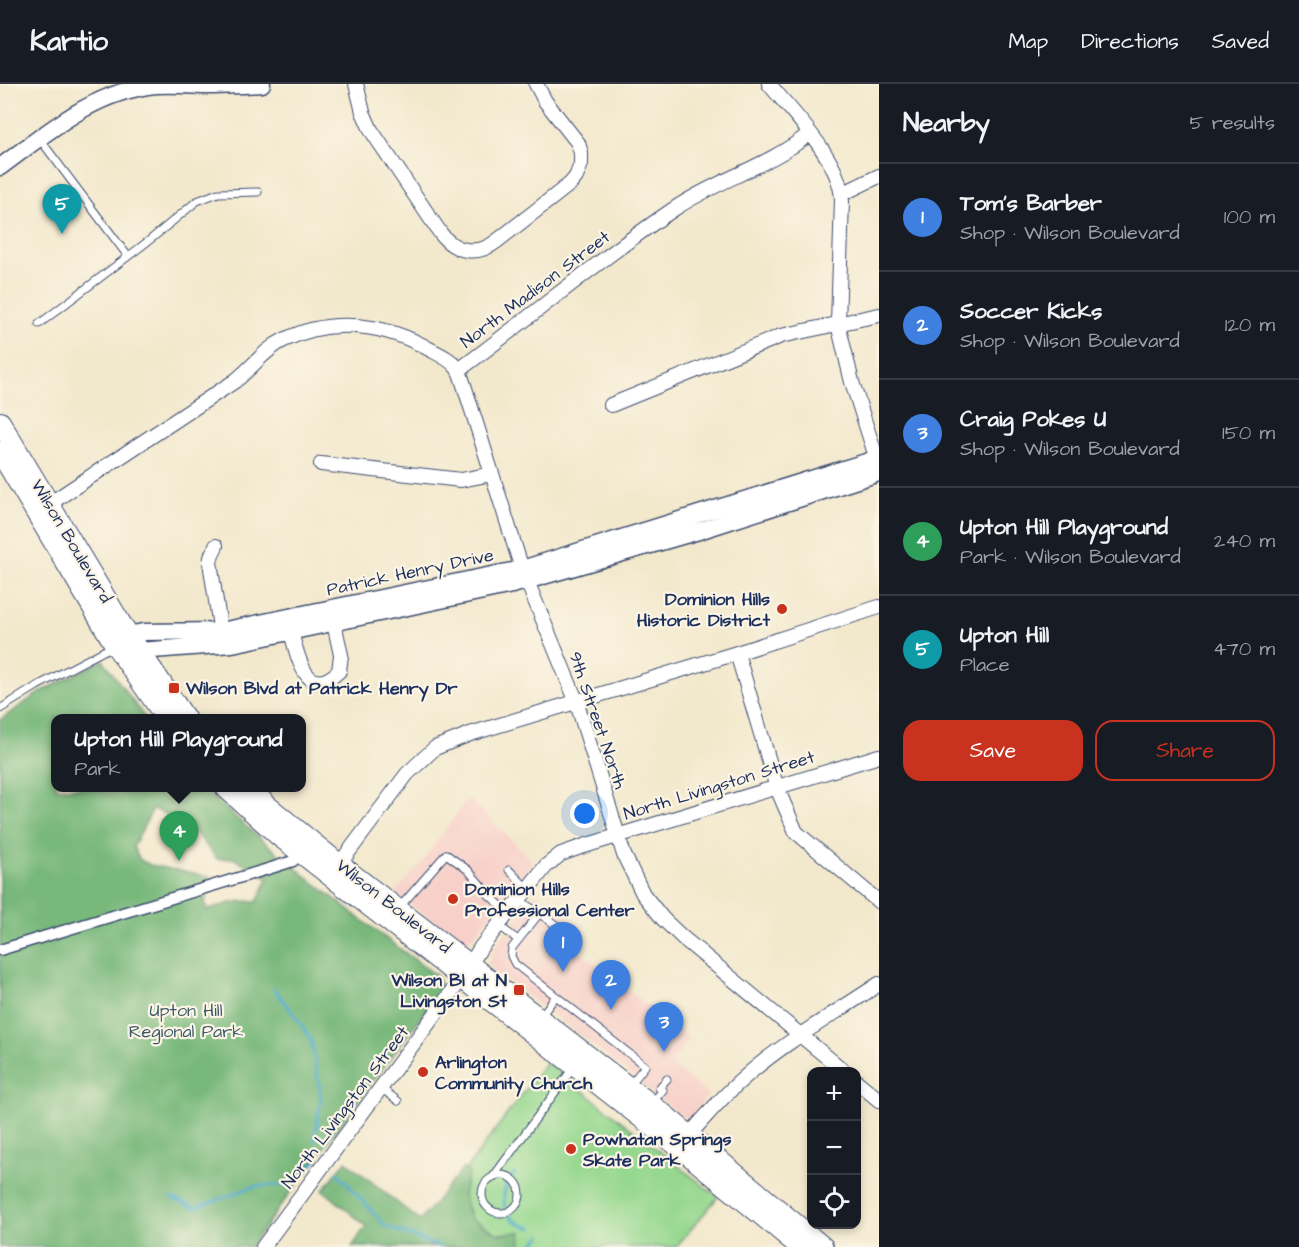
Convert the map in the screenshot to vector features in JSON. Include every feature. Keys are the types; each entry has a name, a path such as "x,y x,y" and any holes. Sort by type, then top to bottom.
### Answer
{"main road":[{"name":"Wilson Boulevard","path":"0,422 43,508 127,643 164,714"},
{"name":"Wilson Boulevard","path":"0,452 43,508"},
{"name":"Wilson Boulevard","path":"127,643 182,714"},
{"name":"Wilson Boulevard","path":"230,792 301,853 335,870 398,909 466,972 575,1065 624,1094 651,1105 684,1141 800,1247"},
{"name":"Wilson Boulevard","path":"252,792 335,870 466,972 539,1018 624,1094 823,1247"}],"street":[{"path":"0,167 83,108 112,95 169,84 229,86 262,84"},
{"path":"356,84 363,112 376,138 445,239 462,249 478,251 491,246 569,185 579,169 582,156 579,145 545,101 536,84"},
{"path":"774,85 831,164 842,194 838,324 852,382 878,465"},
{"name":"North Madison Street","path":"43,508 235,381 283,340 302,332 339,326 384,330 419,343 454,364 459,370 674,208 710,187 792,148 809,134"},
{"path":"842,194 879,176"},
{"path":"611,405 781,336 879,315"},
{"name":"9th Street North","path":"459,370 524,575 576,700 632,874 643,894 663,919 689,944 840,1067"},
{"path":"321,464 461,480 476,479 492,474"},
{"name":"Patrick Henry Drive","path":"127,643 291,632 334,623 702,530 878,465"},
{"path":"216,546 210,562 222,638"},
{"name":"Patrick Henry Drive","path":"222,638 524,575"},
{"path":"335,870 407,774 435,748 470,734 576,700 737,653 879,607"},
{"name":"Patrick Henry Drive","path":"291,632 301,667 310,678 321,682 330,680 339,671 341,655 334,623"},
{"path":"737,653 777,788 796,832 879,902"},
{"name":"North Livingston Street","path":"263,1247 522,893 546,866 561,854 879,756"},
{"path":"0,950 268,869 292,861 301,853"},
{"path":"684,1141 711,1110 746,1076 879,984"},
{"path":"861,1085 879,1100"}],"lane":[{"path":"39,138 127,255"},
{"path":"39,324 197,201 218,192 258,192"},
{"path":"0,709 37,686 127,643"},
{"path":"398,909 446,854 468,870 490,896 508,912"},
{"path":"509,870 522,893 539,914 546,916 572,936"},
{"path":"539,914 512,948 515,964 645,1066 624,1094"},
{"path":"498,925 518,940"},
{"path":"539,1018 556,996"},
{"path":"493,1177 499,1175 511,1178 519,1188 518,1201 510,1210 497,1212 491,1210 482,1196 484,1184 493,1177 575,1065"},
{"path":"651,1105 663,1090 660,1088 667,1079"},
{"path":"381,1088 398,1101"}],"shaded area":[{"path":"467,800 471,800 533,862 473,937 463,944 394,893 419,866"},
{"path":"536,893 585,931 570,944 689,1038 670,1064 709,1095 688,1119 492,969 489,963 493,949"}],"green space":[{"name":"Upton Hill Regional Park","path":"103,660 142,714 51,714 51,792 207,792 317,885 437,976 441,990 250,1247 0,1247 0,720 39,693","holes":["153,809 188,823 217,859 233,858 268,878 257,902 236,902 207,910 205,902 211,877 150,865 140,860 133,847"]},
{"path":"546,1062 718,1197 676,1247 408,1247"},
{"path":"346,1161 420,1221 463,1168 469,1173 463,1194 471,1219 498,1234 521,1232 521,1247 352,1247 366,1226 323,1190"}],"waterway":[{"path":"274,989 311,1040 321,1097 314,1141"},
{"path":"171,1198 195,1208 256,1186 293,1185 318,1159"},
{"path":"337,1172 385,1226 440,1247"},
{"path":"514,1174 505,1191 505,1207 514,1220 532,1228"},
{"path":"530,1247 541,1236"}],"place":[{"name":"Upton Hill","path":"62,234"},
{"name":"Dominion Hills Historic District","path":"782,609"},
{"name":"Wilson Blvd at Patrick Henry Dr","path":"174,688"},
{"name":"Upton Hill Playground","path":"179,861"},
{"name":"Dominion Hills Professional Center","path":"453,899"},
{"name":"Tom's Barber","path":"563,972"},
{"name":"Wilson Bl at N Livingston St","path":"519,990"},
{"name":"Soccer Kicks","path":"611,1010"},
{"name":"Craig Pokes U","path":"664,1052"},
{"name":"Arlington Community Church","path":"423,1072"},
{"name":"Powhatan Springs Skate Park","path":"571,1149"}]}
